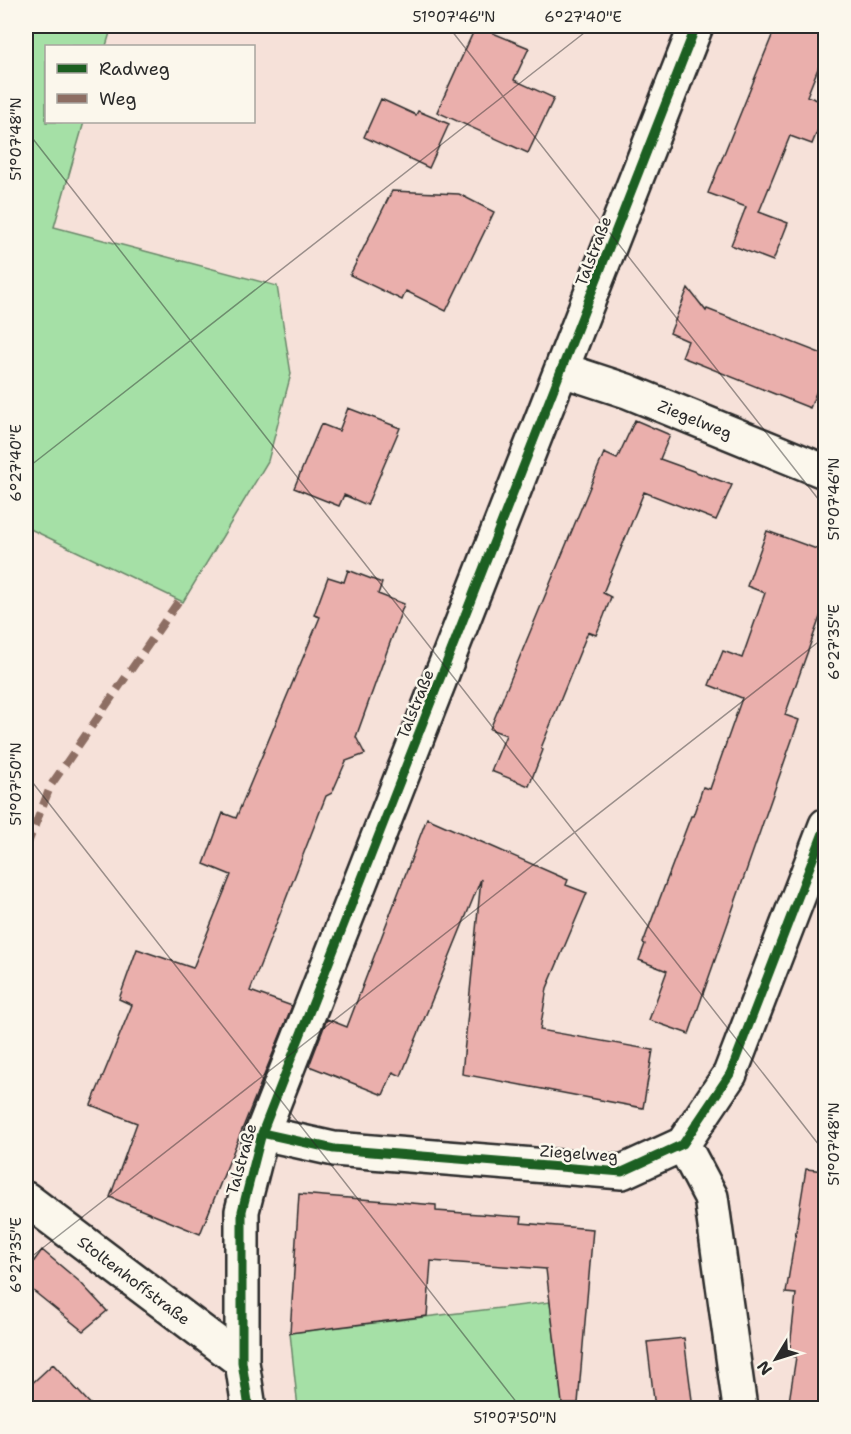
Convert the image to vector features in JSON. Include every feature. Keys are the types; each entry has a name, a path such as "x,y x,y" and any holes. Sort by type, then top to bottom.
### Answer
{"street":[{"name":"Talstraße","path":"249,1408 242,1362 242,1211 262,1133 696,26"},
{"name":"Ziegelweg","path":"563,370 627,391 825,472"},
{"path":"740,1408 711,1197 683,1144 730,1074 825,825"},
{"name":"Ziegelweg","path":"262,1133 334,1149 622,1172 683,1144"},
{"name":"Stoltenhoffstraße","path":"26,1199 242,1362"}],"green space":[{"path":"26,26 112,26 106,45 45,45 45,123 84,123 54,227 277,286 291,374 268,461 183,602 26,527"},
{"path":"550,1302 563,1408 298,1408 290,1333"}],"building":[{"path":"476,26 529,48 514,80 554,98 528,153 437,112"},
{"path":"776,26 825,26 825,51 807,96 825,103 825,112 812,144 790,136 759,212 788,223 773,261 731,245 746,207 708,193"},
{"path":"381,99 416,115 418,111 449,124 429,168 364,137"},
{"path":"392,191 459,194 494,212 446,311 406,291 402,300 350,275"},
{"path":"688,288 706,311 707,309 825,355 825,370 810,408 682,357 688,341 670,333"},
{"path":"348,408 400,428 367,505 344,495 339,506 294,488 321,424 339,431"},
{"path":"635,420 670,435 660,459 732,485 716,520 644,492 603,593 611,597 604,616 596,635 588,632 541,748 543,750 529,786 491,771 506,735 490,729 604,453 617,459"},
{"path":"767,531 825,552 825,603 785,715 799,720 689,1034 649,1020 667,971 639,960 645,944 643,943 691,816 693,816 703,787 710,789 742,698 709,685 723,651 742,658 765,593 747,586"},
{"path":"348,570 382,583 378,594 404,604 356,737 365,754 346,761 332,793 326,796 250,991 292,1006 200,1234 110,1197 137,1123 91,1105 132,1005 119,999 137,949 193,968 231,875 204,864 223,813 236,818 320,617 314,615 328,577 344,582"},
{"path":"427,818 568,880 566,885 587,893 547,988 540,1030 653,1050 643,1108 462,1074 481,879 401,1076 393,1072 383,1095 309,1066 327,1019 347,1027"},
{"path":"806,1169 825,1171 825,1408 788,1408 796,1357 789,1356 796,1294 786,1293"},
{"path":"299,1194 436,1205 436,1211 522,1217 521,1223 593,1229 578,1403 562,1403 546,1269 431,1261 427,1316 290,1333"},
{"path":"42,1250 80,1282 107,1311 83,1331 26,1285 26,1272"},
{"path":"684,1338 693,1408 655,1408 647,1342"},
{"path":"53,1364 94,1408 26,1408 26,1389"}],"marked path":[{"path":"26,848 51,785 180,599"}],"cycle path":[{"path":"249,1408 242,1362 242,1211 262,1133 696,26"},
{"path":"262,1133 334,1149 622,1172 683,1144 730,1074 826,825"}]}
